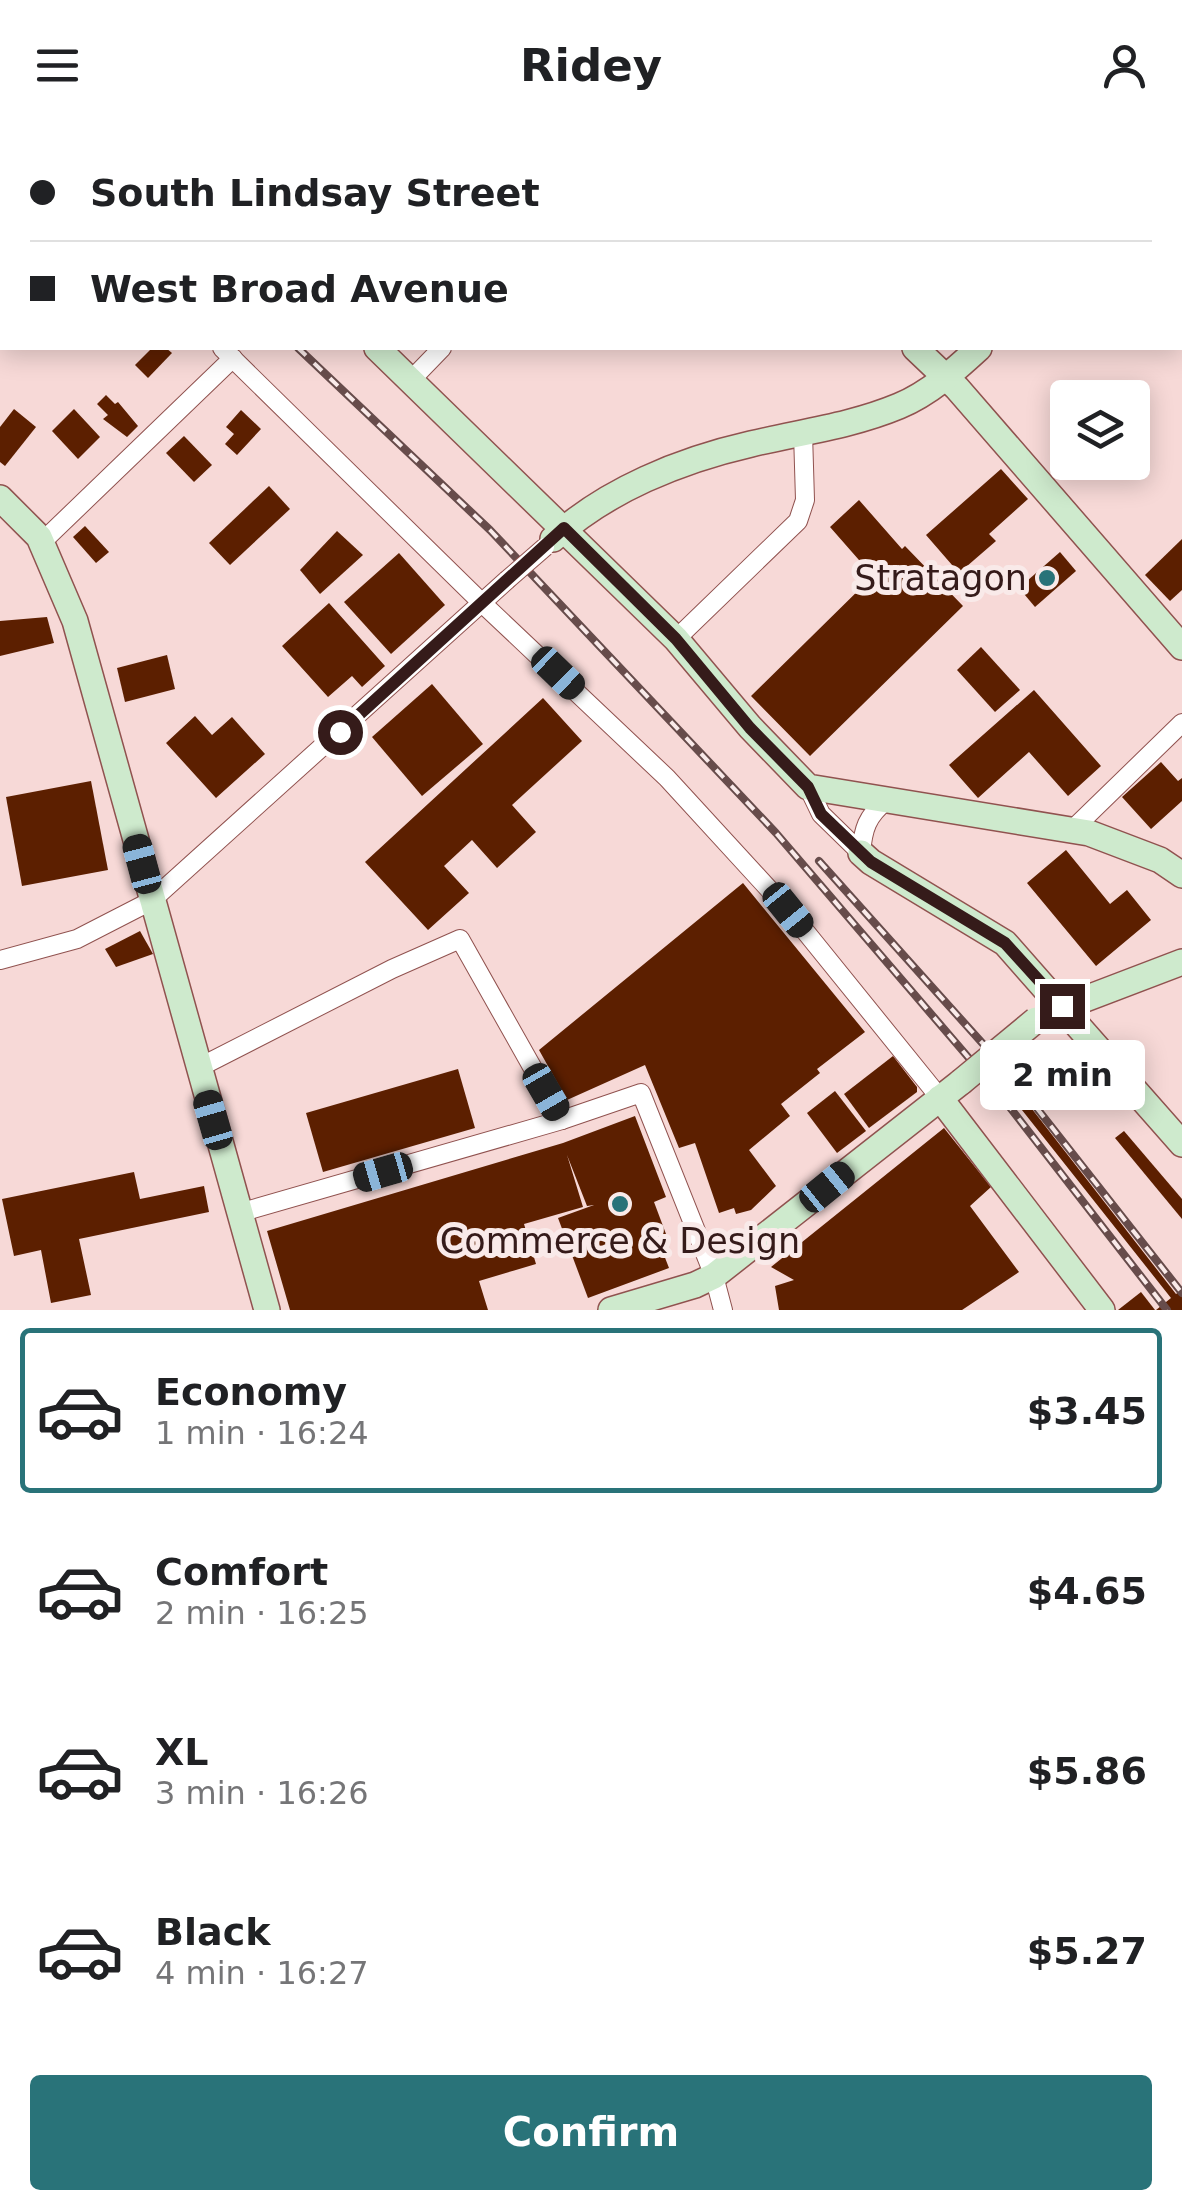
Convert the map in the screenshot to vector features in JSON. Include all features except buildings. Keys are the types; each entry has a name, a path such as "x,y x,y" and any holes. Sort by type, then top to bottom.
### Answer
{"main road":[{"path":"380,350 676,639 750,728 808,787 1116,841 1160,860 1182,875"},
{"path":"917,350 1182,647"},
{"path":"545,546 564,528 614,496 676,466 716,452 858,422 903,405 946,378 976,350"},
{"path":"0,498 42,542 75,621 268,1310"},
{"path":"861,852 871,862 1005,943 1182,1144"},
{"path":"610,1310 714,1276 1036,1020 1062,1006 1182,962"},
{"path":"940,1098 1102,1310"}],"street":[{"path":"412,379 440,350"},
{"path":"42,542 227,353 667,778 788,910 940,1098"},
{"path":"676,639 798,521 804,500 803,433"},
{"path":"0,960 78,939 152,901 545,546"},
{"path":"1071,831 1182,723"},
{"path":"808,787 821,814 861,852"},
{"path":"861,852 863,830 871,813 886,801"},
{"path":"198,1068 392,969 460,939 562,1120"},
{"path":"239,1213 562,1120 642,1093 714,1276 723,1310"}],"railway":[{"path":"300,350 490,530 776,833 998,1092 1167,1310"},
{"path":"819,861 1010,1074 1182,1293"}],"place":[{"name":"Stratagon","path":"1047,578"},
{"name":"Commerce & Design","path":"620,1204"}],"route":[{"path":"340,732 564,528 676,639 750,728 808,787 821,814 871,862 1005,943 1062,1006"}]}
